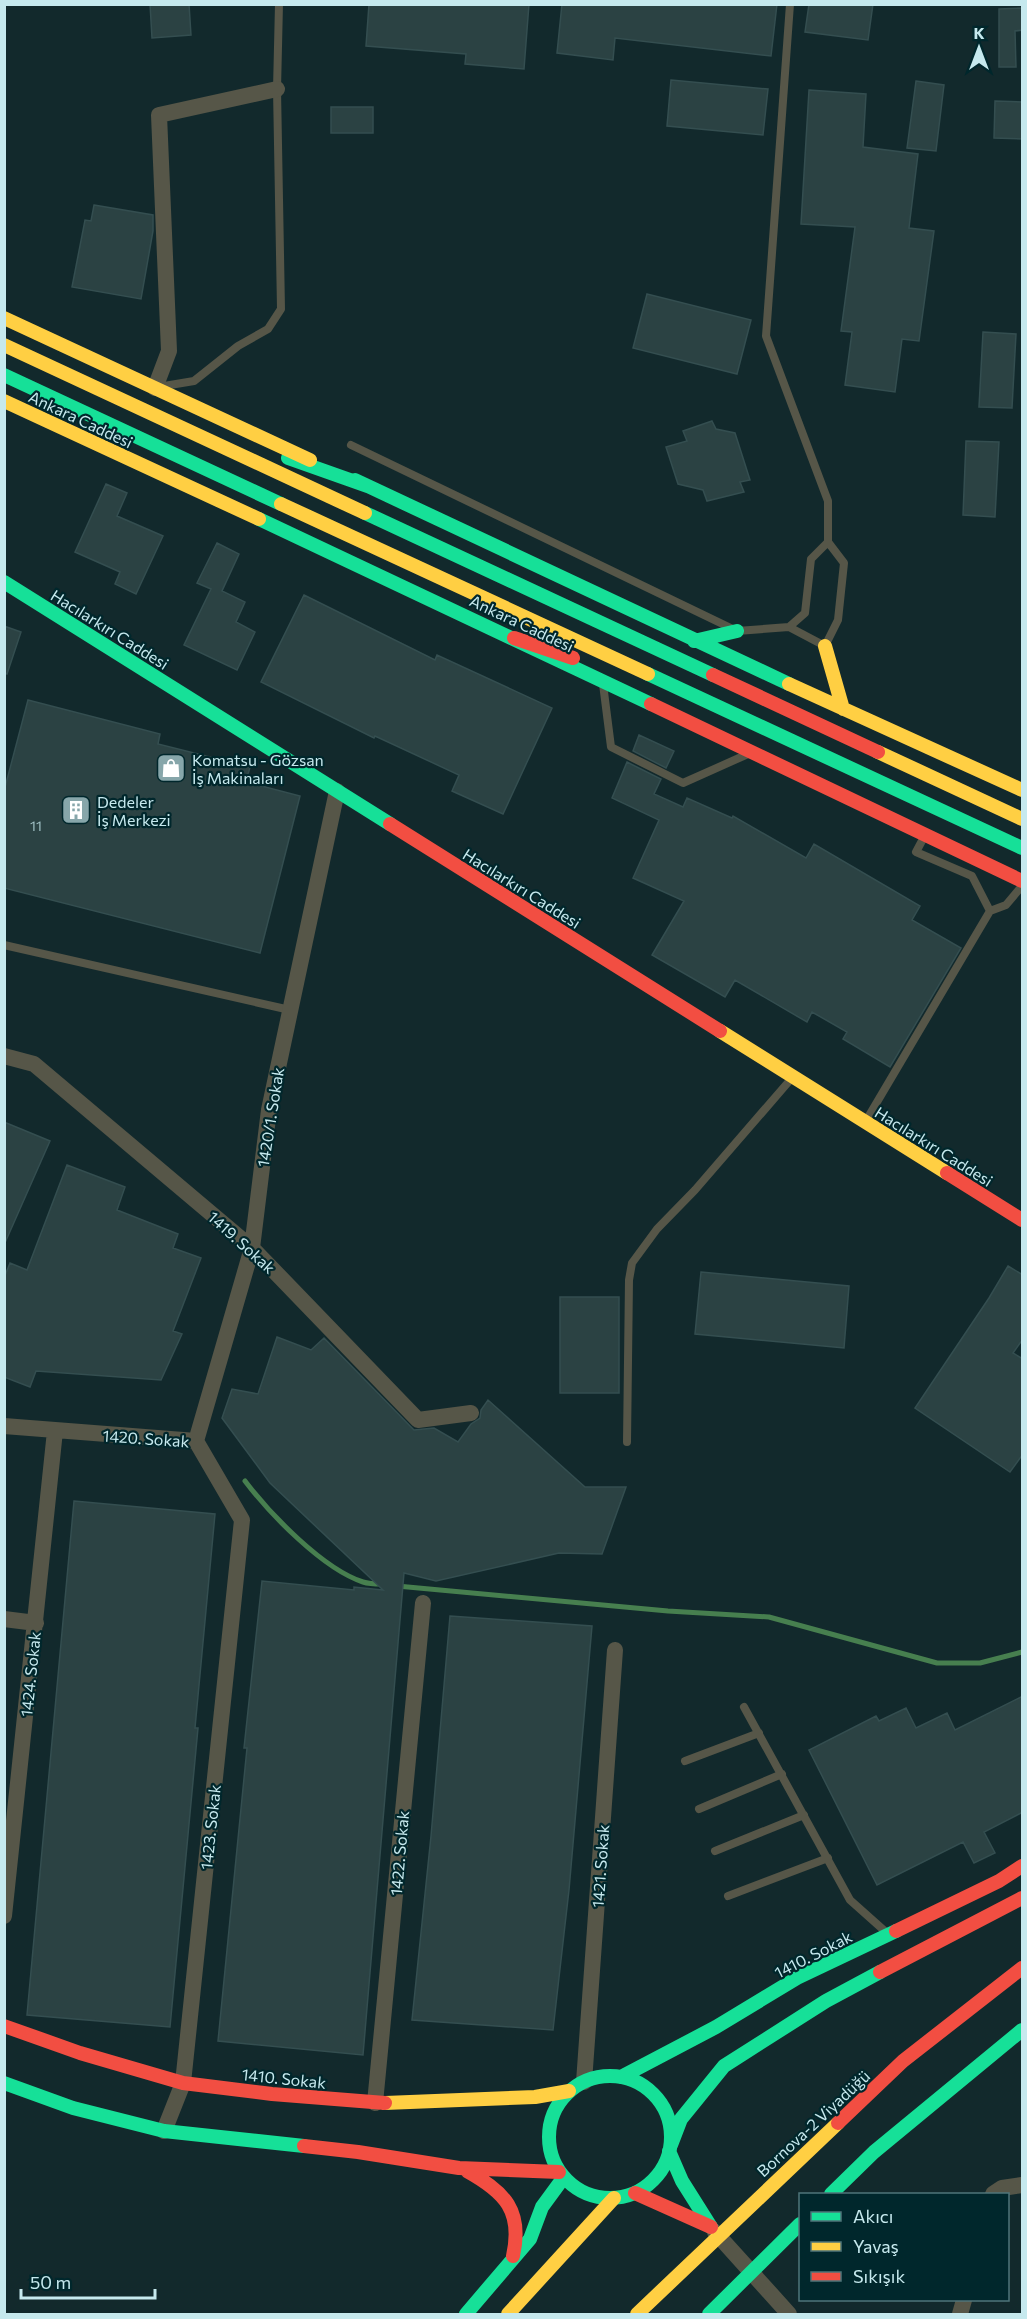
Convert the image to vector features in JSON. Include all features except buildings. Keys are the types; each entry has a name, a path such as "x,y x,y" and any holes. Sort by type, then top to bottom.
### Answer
{"main road":[{"path":"4,318 370,487 694,641 1023,790"},
{"name":"Ankara Caddesi","path":"4,345 1023,819"},
{"name":"Ankara Caddesi","path":"4,375 1023,849"},
{"path":"105,392 370,487"},
{"name":"Ankara Caddesi","path":"4,401 603,680 751,753 926,834 1023,883"},
{"name":"Hacılarkırı Caddesi","path":"4,582 1023,1220"},
{"path":"694,641 737,631"},
{"path":"514,638 745,719"},
{"path":"825,646 843,709"},
{"name":"1410. Sokak","path":"621,2077 716,2027 797,1978 999,1881 1023,1866"},
{"path":"711,2227 686,2187 670,2148 670,2126 664,2109 653,2094 638,2083 621,2077 602,2077 584,2082 569,2091 557,2105 550,2121 548,2139 551,2157 561,2174 574,2187 593,2196 614,2198 634,2193 652,2181 664,2165 670,2148 681,2118 724,2066 826,2001 1023,1898"},
{"name":"Bornova-2 Viyadüğü","path":"637,2314 903,2061 1023,1968"},
{"name":"1410. Sokak","path":"4,2026 80,2053 183,2083 375,2103 535,2097 569,2091"},
{"path":"832,2193 874,2152 1023,2030"},
{"path":"4,2084 73,2108 164,2131 358,2152 459,2168 561,2174"},
{"path":"459,2168 485,2180 507,2200 515,2217 518,2231 518,2240 511,2264"},
{"path":"466,2314 530,2239 542,2207 561,2174"},
{"path":"634,2193 711,2227"},
{"path":"508,2314 614,2198"},
{"path":"709,2314 799,2226"}],"street":[{"path":"155,388 169,351 159,115 277,88"},
{"name":"1420/1. Sokak","path":"196,1441 252,1248 269,1110 337,791"},
{"name":"1419. Sokak","path":"4,1056 34,1064 252,1248 418,1420 471,1413"},
{"name":"1420. Sokak","path":"4,1426 196,1441 242,1520"},
{"name":"1424. Sokak","path":"4,1916 55,1431"},
{"name":"1423. Sokak","path":"164,2131 183,2083 242,1520"},
{"name":"1422. Sokak","path":"375,2103 423,1602"},
{"path":"4,1619 36,1623"},
{"name":"1421. Sokak","path":"584,2082 615,1650"},
{"path":"994,2193 1002,2188 1023,2185"},
{"path":"711,2227 789,2314"}],"lane":[{"path":"155,388 194,381 238,346 268,329 281,309 277,88 279,4"},
{"path":"351,445 737,631 789,627 825,646 838,620 844,563 828,542 828,501 766,336 790,4"},
{"path":"789,627 805,612 811,559 828,542"},
{"path":"603,680 611,747 683,783 751,753"},
{"path":"926,834 916,852 972,876 990,911"},
{"path":"865,1122 990,911 1006,905 1023,883"},
{"path":"4,945 290,1010"},
{"path":"627,1442 629,1280 632,1263 657,1229 695,1190 793,1077"},
{"path":"744,1707 850,1900 889,1935"},
{"path":"685,1761 759,1733"},
{"path":"699,1809 782,1774"},
{"path":"715,1851 804,1815"},
{"path":"728,1896 828,1858"}],"waterway":[{"path":"245,1481 268,1509 315,1553 347,1575 365,1583 382,1584"},
{"path":"397,1586 668,1611 769,1617 937,1663 980,1663 1022,1652"}],"traffic: fast":[{"path":"4,375 281,504"},
{"path":"288,458 370,487"},
{"path":"355,480 789,684"},
{"path":"365,513 713,675"},
{"path":"259,519 651,704"},
{"path":"4,582 390,824"},
{"path":"694,641 737,631"},
{"path":"648,674 1022,848"},
{"path":"621,2077 716,2027 797,1978 896,1931"},
{"path":"671,2145 681,2119 724,2066 826,2001 880,1972"},
{"path":"832,2193 874,2152 1022,2030"},
{"path":"610,2076 633,2081 644,2086 653,2094 661,2103 666,2114 671,2137 666,2160 661,2171 653,2180 644,2188 633,2193 610,2198 587,2193 576,2188 567,2180 559,2171 554,2160 549,2137 554,2114 559,2103 567,2094 576,2086 587,2081 610,2076"},
{"path":"4,2083 73,2108 164,2131 304,2146"},
{"path":"669,2151 682,2181 711,2227"},
{"path":"466,2314 530,2239 542,2207 564,2177"},
{"path":"709,2314 799,2225"}],"traffic: slow":[{"path":"4,318 310,460"},
{"path":"4,345 365,513"},
{"path":"4,401 259,519"},
{"path":"281,504 648,674"},
{"path":"825,646 843,709"},
{"path":"789,684 1022,790"},
{"path":"878,752 1022,819"},
{"path":"720,1031 947,1173"},
{"path":"385,2103 535,2097 569,2091"},
{"path":"637,2314 838,2123"},
{"path":"508,2314 614,2198"}],"traffic: jam":[{"path":"514,638 573,658"},
{"path":"713,675 878,752"},
{"path":"651,704 1022,881"},
{"path":"390,824 720,1031"},
{"path":"947,1173 1022,1220"},
{"path":"896,1931 999,1881 1022,1866"},
{"path":"880,1972 1022,1898"},
{"path":"838,2123 903,2061 1022,1968"},
{"path":"4,2026 80,2053 183,2083 272,2094 385,2103"},
{"path":"304,2146 459,2168 559,2172"},
{"path":"467,2171 492,2187 508,2204 515,2227 513,2256"},
{"path":"635,2193 711,2227"}],"place":[{"name":"Komatsu - Gözsan İş Makinaları","path":"171,768"},
{"name":"Dedeler İş Merkezi","path":"76,810"}]}
